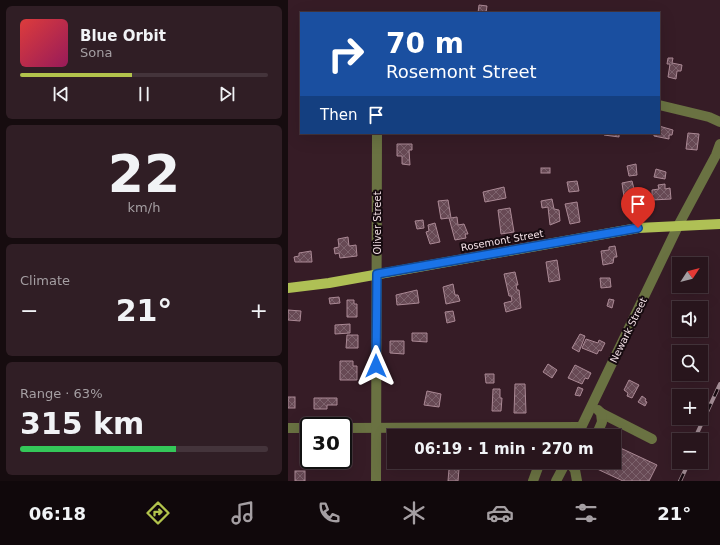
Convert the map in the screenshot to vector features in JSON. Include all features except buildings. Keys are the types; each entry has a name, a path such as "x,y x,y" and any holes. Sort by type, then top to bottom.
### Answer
{"main road":[{"name":"Rosemont Street","path":"288,288 377,274 638,228 679,224 720,224"}],"street":[{"path":"660,105 709,117 720,122"},
{"name":"Oliver Street","path":"376,481 378,134"},
{"name":"Newark Street","path":"580,429 679,224 700,188 720,144"},
{"path":"591,406 601,413 652,439"},
{"path":"599,429 602,422 601,413"},
{"path":"288,428 300,428"},
{"path":"352,428 427,429"},
{"path":"533,481 537,469"},
{"path":"556,481 563,469"},
{"path":"574,469 577,481"}],"railway":[{"path":"697,433 720,384"},
{"path":"680,481 686,469"}],"route":[{"path":"376,366 377,274 638,228"}]}
